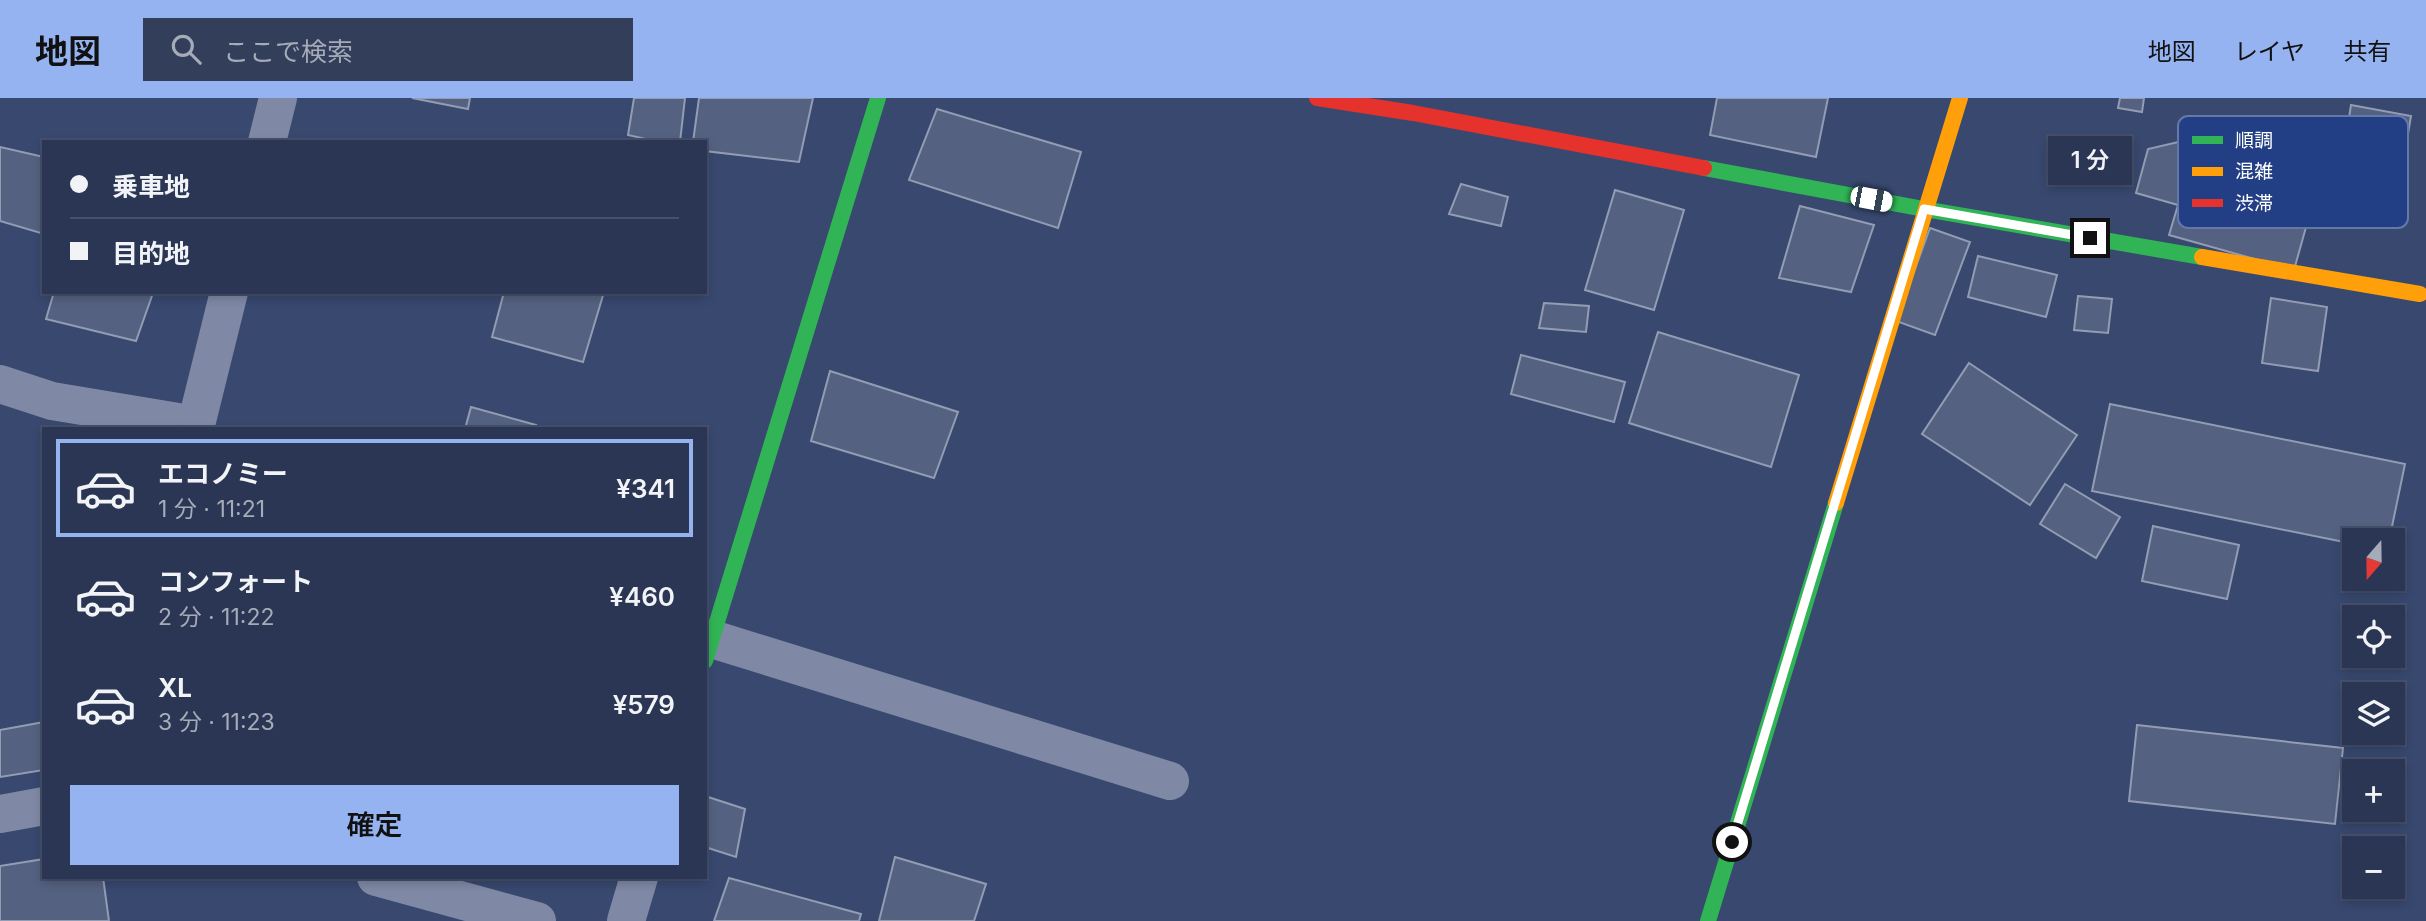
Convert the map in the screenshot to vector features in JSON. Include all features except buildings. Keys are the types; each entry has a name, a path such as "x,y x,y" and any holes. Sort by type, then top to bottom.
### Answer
{"street":[{"path":"268,140 278,98"},
{"path":"878,98 709,650 1170,781"},
{"path":"1317,98 1413,113 1924,209 2420,294"},
{"path":"1708,921 1960,98"},
{"path":"0,384 52,401 195,427 228,294"},
{"path":"0,814 42,806"},
{"path":"383,879 537,921"},
{"path":"626,921 638,879"}],"traffic: fast":[{"path":"707,654 878,98"},
{"path":"1704,168 2202,257"},
{"path":"1708,921 1836,503"}],"traffic: slow":[{"path":"1836,503 1960,98"},
{"path":"2202,257 2420,294"}],"traffic: jam":[{"path":"1317,98 1413,113 1704,168"}],"route":[{"path":"1732,842 1924,209 2090,238"}]}
